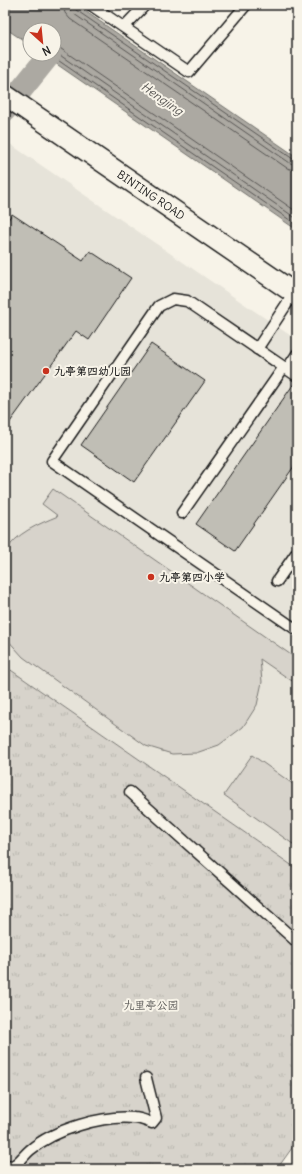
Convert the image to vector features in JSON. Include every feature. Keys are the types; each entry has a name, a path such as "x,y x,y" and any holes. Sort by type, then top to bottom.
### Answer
{"street":[{"name":"BINTING ROAD","path":"5,95 296,294"}],"lane":[{"path":"91,5 189,72 246,5"},
{"path":"124,27 145,5"},
{"path":"257,349 296,294"},
{"path":"297,376 187,301 173,299 159,306 52,461 297,630"},
{"path":"182,513 285,368 297,354"},
{"path":"277,581 297,552"},
{"path":"130,792 297,942"},
{"path":"5,1164 13,1166 18,1163 31,1149 55,1135 89,1122 114,1118 136,1118 152,1123 156,1118 146,1078"}],"shaded area":[{"name":"九亭第四小学","path":"10,144 297,340 297,869 5,666 5,151"}],"green space":[{"path":"53,489 297,659 297,673 292,681 260,659 262,682 257,705 243,727 219,745 196,753 172,754 146,746 23,657 6,638 5,553 15,540 28,530 58,516 42,504"},
{"name":"九里亭公园","path":"5,666 297,869 297,1141 277,1169 5,1169"},
{"path":"252,755 297,787 297,847 224,795"}],"water":[{"name":"Hengjing","path":"5,5 76,5 297,157 297,230 54,62 62,62 62,22 22,22 22,40 5,28"}],"building":[{"path":"12,214 83,261 90,251 131,278 89,340 76,331 5,429 5,224"},
{"path":"151,344 205,381 134,482 81,445"},
{"path":"295,382 297,382 297,462 235,551 196,524"}],"waterway":[{"path":"5,110 44,62"}],"place":[{"name":"九亭第四幼儿园","path":"46,371"},
{"name":"九亭第四小学","path":"151,577"}]}
